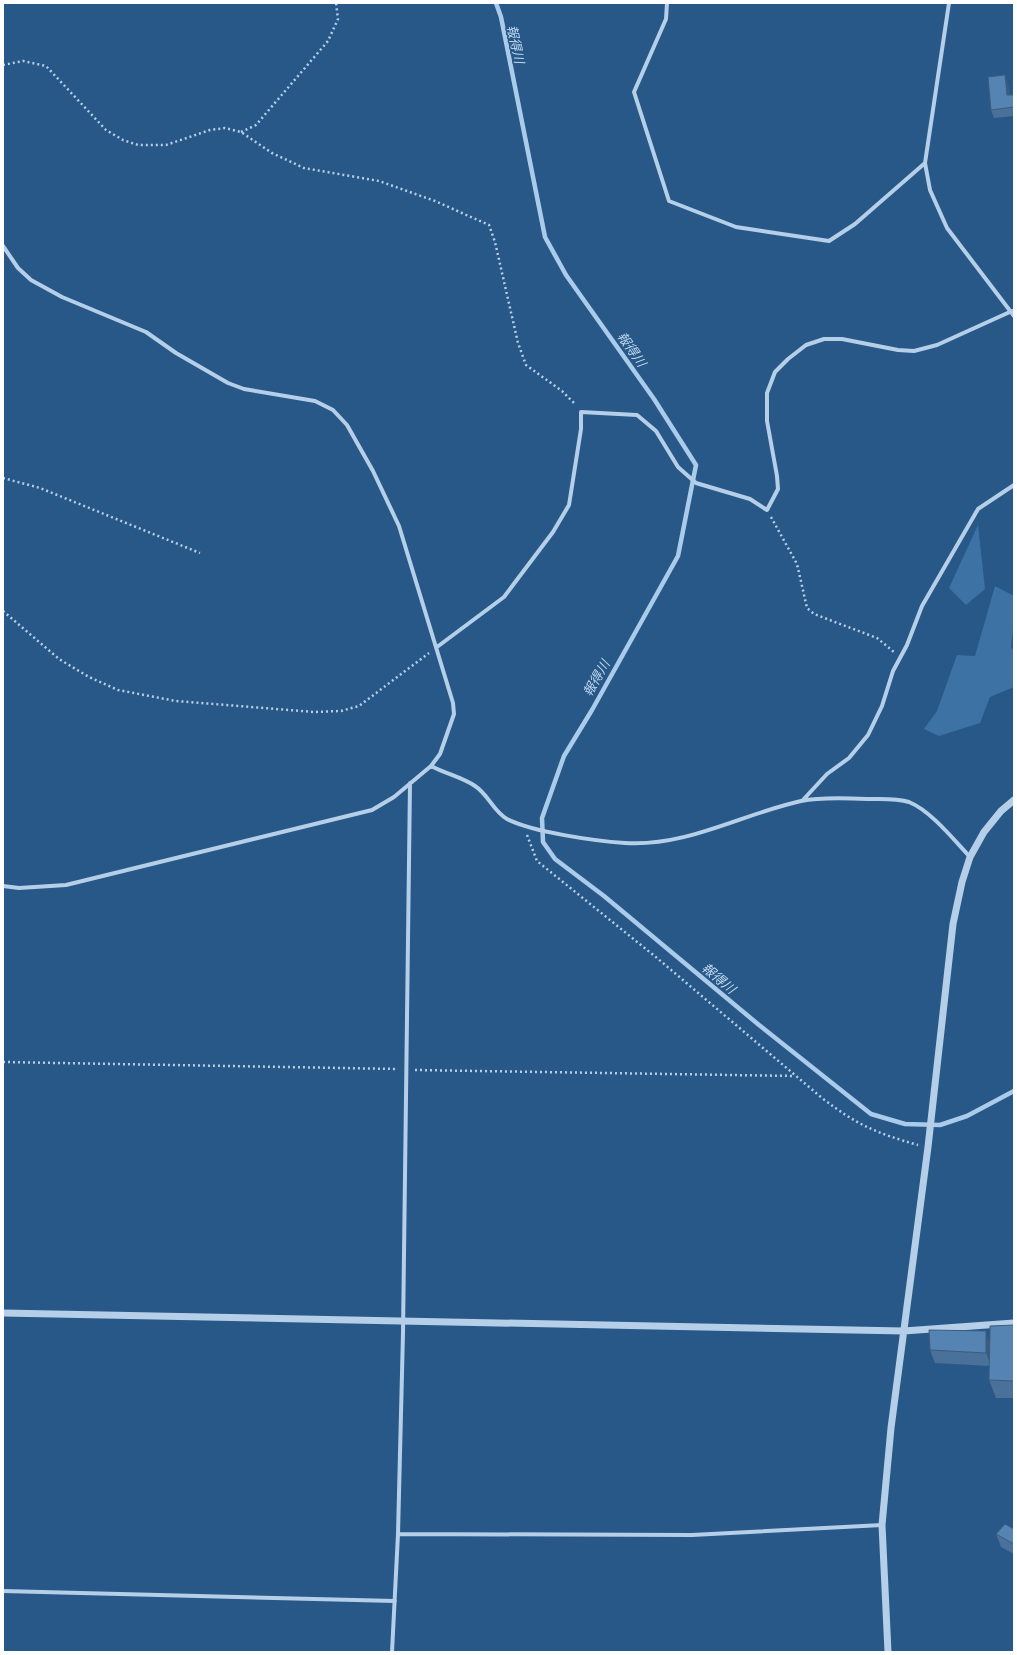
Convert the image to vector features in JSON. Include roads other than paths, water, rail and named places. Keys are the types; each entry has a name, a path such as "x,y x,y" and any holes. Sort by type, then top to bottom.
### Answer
{"street":[{"path":"667,3 666,19 634,92 669,201 736,227 829,242 855,224 925,163"},
{"path":"437,647 504,597 553,532 569,505 580,437 581,412 637,415 656,431 678,467 696,483 750,499 767,510 778,489 767,421 767,393 775,372 788,359 806,345 824,339 842,339 898,350 914,351 937,346 1013,314 948,228 930,190 925,163 949,3"},
{"path":"3,246 18,268 31,280 62,297 146,332 176,353 228,383 244,389 315,402 333,410 347,425 373,471 399,526 437,647 453,703 454,714 440,754 431,766 394,797 372,810 66,885 19,888 3,886"},
{"path":"802,801 827,774 849,758 868,735 882,706 894,671 922,606 978,509 1014,485"},
{"path":"431,766 477,787 492,806 506,818 524,825 570,835 626,843 662,842 704,833 802,801 857,798 894,799 910,802 923,811 970,857"},
{"path":"392,1652 398,1534 403,1321 410,783"},
{"path":"888,1652 882,1525 891,1428 928,1147 953,924 962,882 970,857 984,832 1001,811 1014,800"},
{"path":"3,1313 904,1331 1014,1323"},
{"path":"398,1534 692,1535 882,1525"},
{"path":"3,1591 395,1601"}],"waterway":[{"name":"報得川","path":"496,3 501,17 545,237 566,275 654,399 696,465 678,556 592,710 564,756 542,818 543,842 555,859 604,896 759,1025 871,1114 905,1124 940,1125 967,1116 1014,1091"}]}
